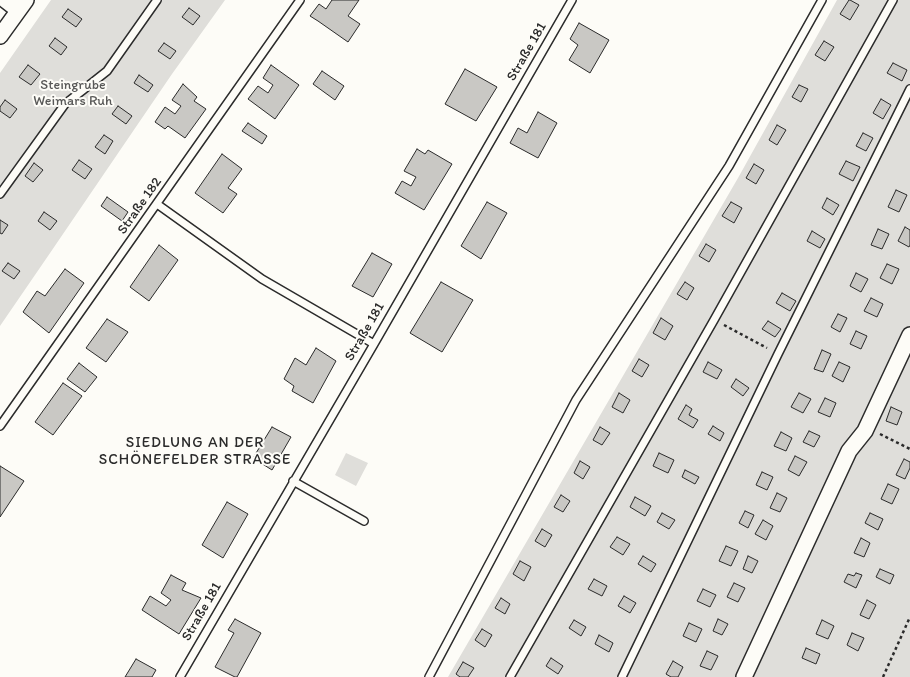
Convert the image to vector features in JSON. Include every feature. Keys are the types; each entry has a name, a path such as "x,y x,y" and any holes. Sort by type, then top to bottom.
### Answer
{"street":[{"path":"0,36 22,5 5,0"},
{"path":"744,677 850,451 865,431 910,335"}],"lane":[{"path":"0,194 65,104 107,71 157,0"},
{"name":"Straße 182","path":"0,426 300,0"},
{"name":"Straße 181","path":"180,677 572,0"},
{"path":"429,677 576,400 729,166 822,0"},
{"path":"510,677 714,320 893,0"},
{"path":"622,677 778,354 910,89"},
{"path":"157,204 262,279 374,344"},
{"path":"293,481 364,521"}],"path":[{"path":"714,320 778,354"},
{"path":"865,431 878,434 910,449"},
{"path":"883,677 910,618"}],"green space":[{"name":"Steingrube Weimars Ruh","path":"51,0 225,0 172,74 0,326 0,73"},
{"path":"837,0 910,0 910,677 448,677 738,178"},
{"path":"346,453 368,463 356,486 335,475"}],"building":[{"path":"332,0 359,0 348,16 360,24 348,42 310,16 319,4 326,9"},
{"path":"849,0 859,5 850,20 840,14"},
{"path":"189,8 200,16 193,25 182,17"},
{"path":"68,9 82,19 76,27 62,17"},
{"path":"579,23 609,40 590,73 569,60 578,45 570,39"},
{"path":"55,38 67,47 61,55 49,46"},
{"path":"824,41 834,47 825,61 815,55"},
{"path":"164,43 176,51 170,59 158,51"},
{"path":"893,63 907,70 902,81 887,73"},
{"path":"28,65 40,74 31,85 19,77"},
{"path":"271,65 299,85 275,119 248,99 258,86 268,93 273,85 263,78"},
{"path":"465,69 497,87 476,121 445,104"},
{"path":"322,71 344,86 335,100 313,84"},
{"path":"139,75 153,85 148,92 134,83"},
{"path":"183,84 197,97 194,101 206,109 185,138 168,126 165,129 155,122 165,107 175,114 181,106 172,100"},
{"path":"799,85 808,89 801,102 792,97"},
{"path":"881,99 891,105 883,119 873,113"},
{"path":"5,100 17,109 10,118 0,111 0,107"},
{"path":"118,106 132,116 126,124 112,114"},
{"path":"538,112 557,123 538,158 510,143 518,128 527,133"},
{"path":"248,123 267,136 262,144 242,131"},
{"path":"777,125 786,130 777,145 769,140"},
{"path":"863,133 873,138 866,151 856,146"},
{"path":"104,135 113,141 105,154 95,147"},
{"path":"417,149 425,154 428,150 452,164 424,210 395,193 402,181 411,186 416,177 404,171"},
{"path":"222,154 242,169 228,188 237,194 223,213 195,193"},
{"path":"79,160 92,169 85,179 72,170"},
{"path":"846,161 860,167 853,181 839,174"},
{"path":"34,163 43,170 33,182 25,176"},
{"path":"754,164 764,170 756,184 746,178"},
{"path":"896,190 907,195 899,212 888,207"},
{"path":"107,197 128,212 122,221 101,206"},
{"path":"827,198 839,205 833,215 822,208"},
{"path":"487,202 507,213 481,259 461,246"},
{"path":"731,202 742,208 734,223 722,216"},
{"path":"44,212 57,221 50,230 38,221"},
{"path":"0,220 8,225 2,234 0,233"},
{"path":"905,227 910,230 909,247 898,241"},
{"path":"878,229 889,234 882,249 871,245"},
{"path":"812,231 825,239 820,248 807,241"},
{"path":"706,244 716,250 709,262 699,256"},
{"path":"159,245 178,260 149,301 130,287"},
{"path":"372,253 392,264 373,297 352,286"},
{"path":"8,263 20,271 14,279 2,271"},
{"path":"887,264 899,269 892,284 880,278"},
{"path":"65,269 84,283 49,333 23,312 37,291 45,296"},
{"path":"856,273 868,279 861,292 850,286"},
{"path":"441,282 473,300 442,352 410,333"},
{"path":"685,282 694,288 687,300 677,294"},
{"path":"782,293 796,301 790,311 776,303"},
{"path":"871,298 883,304 877,317 864,311"},
{"path":"838,314 847,318 840,332 831,327"},
{"path":"661,318 673,326 665,340 653,333"},
{"path":"107,319 128,332 106,362 86,348"},
{"path":"768,321 781,329 775,337 762,329"},
{"path":"856,331 867,336 861,349 850,344"},
{"path":"316,348 336,361 313,403 292,391 294,386 284,379 295,358 306,365"},
{"path":"822,350 831,354 823,372 814,369"},
{"path":"639,359 649,365 642,377 632,371"},
{"path":"708,362 722,370 717,379 703,372"},
{"path":"839,362 850,367 843,382 832,376"},
{"path":"79,363 97,377 85,392 67,379"},
{"path":"736,379 749,388 743,396 731,387"},
{"path":"63,383 82,396 53,435 35,422"},
{"path":"619,393 630,400 623,413 612,407"},
{"path":"799,393 811,399 803,413 791,407"},
{"path":"825,398 836,403 830,417 818,412"},
{"path":"686,405 692,409 689,415 698,420 693,428 678,419"},
{"path":"891,407 902,412 897,425 886,421"},
{"path":"713,426 724,433 720,441 708,434"},
{"path":"272,427 291,437 272,470 253,458"},
{"path":"600,427 610,433 602,445 593,440"},
{"path":"809,431 820,436 814,447 803,442"},
{"path":"781,432 792,438 786,451 774,446"},
{"path":"659,453 674,460 668,473 653,466"},
{"path":"795,456 807,462 799,476 788,470"},
{"path":"904,459 910,462 910,468 905,479 896,475"},
{"path":"580,461 590,467 583,479 574,473"},
{"path":"0,466 24,481 0,517"},
{"path":"685,470 699,477 695,484 682,477"},
{"path":"762,472 773,477 767,490 756,485"},
{"path":"888,484 899,489 892,504 881,499"},
{"path":"777,493 787,498 780,512 770,508"},
{"path":"561,495 570,501 563,512 554,507"},
{"path":"635,497 651,506 645,516 630,507"},
{"path":"227,502 248,514 223,558 202,545"},
{"path":"745,511 754,515 748,528 739,523"},
{"path":"662,513 675,520 669,529 657,522"},
{"path":"870,513 883,519 878,530 865,523"},
{"path":"763,520 773,526 766,540 755,534"},
{"path":"542,529 552,535 545,547 535,541"},
{"path":"617,537 630,544 623,555 610,547"},
{"path":"861,538 870,543 864,557 854,553"},
{"path":"726,546 738,551 731,566 719,561"},
{"path":"643,556 656,564 651,572 638,564"},
{"path":"748,556 758,561 752,573 743,569"},
{"path":"520,561 531,567 524,581 513,574"},
{"path":"880,569 894,575 890,584 876,577"},
{"path":"856,573 862,575 856,588 844,582 848,574 854,576"},
{"path":"171,575 186,583 182,590 201,598 179,634 142,610 150,596 166,606 171,600 161,593"},
{"path":"594,579 607,586 602,596 588,589"},
{"path":"734,583 745,588 738,602 727,597"},
{"path":"703,589 716,595 710,607 697,601"},
{"path":"624,596 636,603 630,613 618,606"},
{"path":"501,598 510,604 505,614 495,608"},
{"path":"867,600 876,605 869,619 860,615"},
{"path":"235,619 261,633 237,677 215,667 234,633 228,630"},
{"path":"718,619 728,624 722,635 713,631"},
{"path":"574,620 586,627 581,636 569,628"},
{"path":"822,620 834,626 828,639 816,634"},
{"path":"689,623 702,629 696,642 683,636"},
{"path":"482,629 492,635 485,647 475,640"},
{"path":"852,633 864,638 858,651 847,645"},
{"path":"599,635 613,643 609,652 595,644"},
{"path":"806,648 820,654 816,664 802,658"},
{"path":"707,651 718,656 711,670 700,666"},
{"path":"551,658 563,666 558,674 546,666"},
{"path":"136,659 156,670 152,677 125,677"},
{"path":"673,661 683,667 678,677 671,677 666,674"},
{"path":"463,662 474,668 468,677 460,677 456,674"}],"district":[{"name":"SIEDLUNG AN DER SCHÖNEFELDER STRASSE","path":"195,452"}]}
